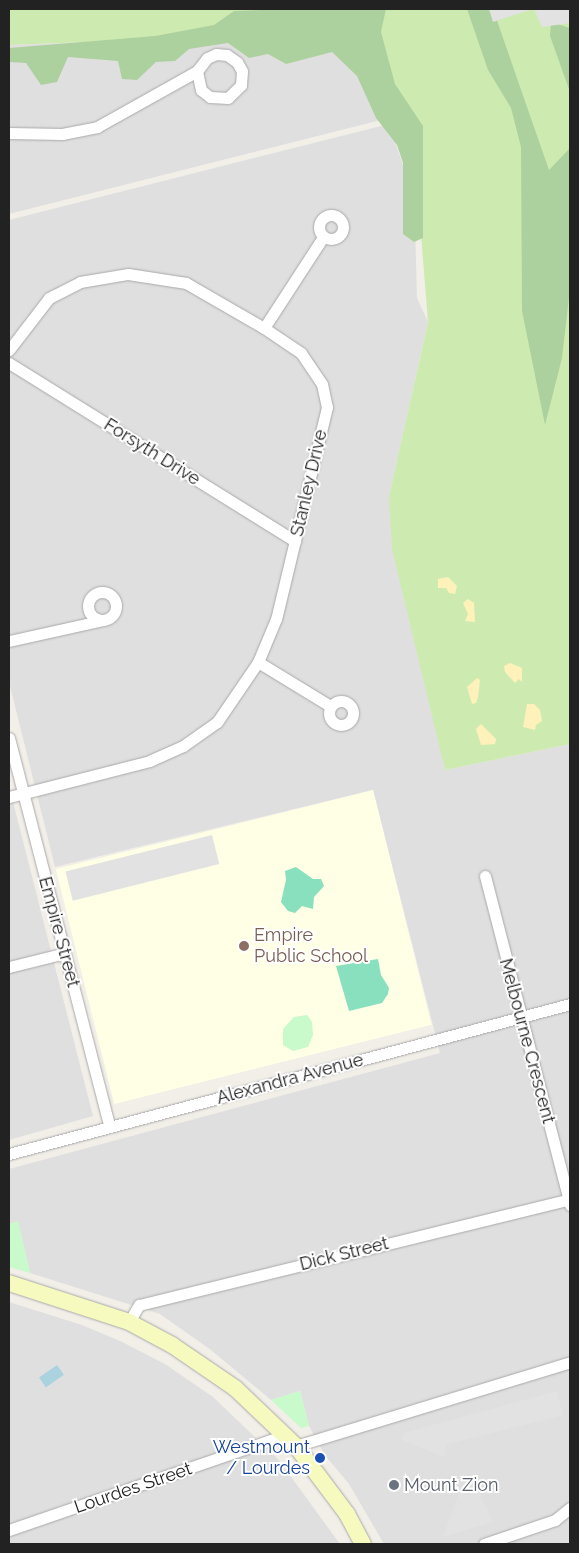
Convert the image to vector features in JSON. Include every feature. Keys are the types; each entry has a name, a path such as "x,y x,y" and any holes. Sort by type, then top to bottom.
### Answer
{"main road":[{"path":"9,1283 129,1322 172,1345 235,1388 290,1440 347,1514 363,1544"}],"street":[{"path":"9,133 62,134 97,127 198,71 207,58 227,55 237,62 242,71 241,85 228,98 210,97 201,90 198,71"},
{"path":"264,328 323,237"},
{"name":"Stanley Drive","path":"9,350 49,298 80,282 128,274 186,283 264,328 301,353 314,368 322,384 327,407 276,618 258,662 217,722 183,746 150,761 9,797"},
{"name":"Forsyth Drive","path":"9,363 295,541"},
{"path":"9,640 104,620"},
{"path":"258,662 330,706"},
{"name":"Empire Street","path":"9,738 109,1126"},
{"name":"Melbourne Crescent","path":"485,876 570,1202"},
{"path":"9,966 65,953"},
{"name":"Alexandra Avenue","path":"9,1154 109,1126 521,1019 570,1004"},
{"name":"Dick Street","path":"129,1322 139,1305 570,1202"},
{"name":"Lourdes Street","path":"9,1530 290,1440 570,1362"},
{"path":"484,1544 555,1520 570,1508"}],"shaded area":[{"path":"489,9 532,9 493,22"},
{"path":"534,9 570,9 570,23 542,27"},
{"path":"338,32 393,117 9,214 9,45"},
{"path":"389,124 409,183 415,222 417,298 428,322 389,496 445,770 570,744 570,1544 384,1544 349,1484 324,1454 309,1426 300,1391 271,1400 211,1350 160,1314 30,1273 18,1222 9,1224 9,1169 440,1053 373,790 55,867 9,682 9,220"},
{"path":"9,786 93,1116 9,1140"},
{"name":"Empire Public School","path":"373,790 432,1025 114,1104 56,869"},
{"path":"212,835 219,864 73,901 65,872"},
{"path":"9,1302 82,1325 120,1341 165,1364 213,1397 278,1459 340,1544 9,1544"},
{"path":"557,1391 563,1415 447,1444 444,1457 402,1440 404,1433"},
{"path":"472,1479 493,1522 443,1537 464,1481"}],"green space":[{"path":"9,9 570,9 570,744 445,770 392,549 389,496 428,322 419,210 410,165 338,32 9,45"},
{"path":"386,9 381,32 395,84 423,126 423,238 414,242 403,234 403,163 397,145 376,118 357,76 332,52 286,64 268,54 249,58 228,43 189,49 175,61 156,62 137,80 122,79 118,61 68,57 57,82 41,85 26,63 9,62 9,48 155,36 214,25 234,11"},
{"path":"467,9 493,9 549,170 570,148 570,289 562,358 545,425 522,311 521,147 511,108 488,70"},
{"path":"551,22 570,28 570,92 550,36"},
{"path":"296,867 313,879 321,879 324,886 314,897 313,909 302,906 295,913 288,911 281,902 286,880 285,871"},
{"path":"378,959 381,975 389,988 388,994 382,1003 349,1011 336,966"},
{"path":"307,1015 312,1022 313,1035 308,1047 293,1051 283,1045 283,1029 294,1017"},
{"path":"18,1221 30,1273 9,1267 9,1224"},
{"path":"300,1391 309,1426 301,1428 271,1400"}],"sand":[{"path":"448,577 457,586 455,594 449,593 446,588 438,588 438,579"},
{"path":"468,599 474,603 475,622 465,621 468,614 463,603"},
{"path":"510,663 522,668 522,682 519,679 515,683 505,672 504,666"},
{"path":"477,678 480,680 478,697 476,703 472,704 467,687"},
{"path":"527,704 534,704 540,710 542,721 536,725 535,730 523,727"},
{"path":"481,724 496,739 495,744 481,745 476,729"}],"water":[{"path":"57,1365 64,1375 46,1387 39,1378"}],"place":[{"name":"Empire Public School","path":"244,946"},
{"name":"Westmount / Lourdes","path":"320,1458"},
{"name":"Mount Zion","path":"394,1485"}]}
